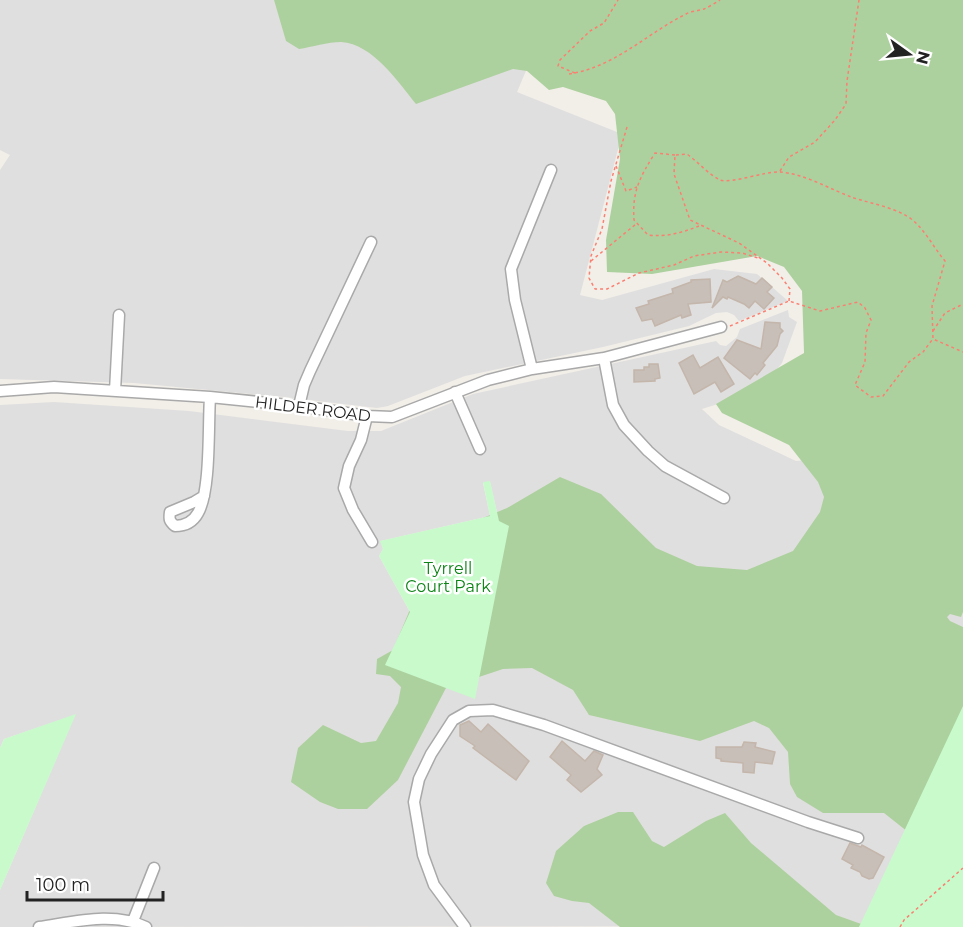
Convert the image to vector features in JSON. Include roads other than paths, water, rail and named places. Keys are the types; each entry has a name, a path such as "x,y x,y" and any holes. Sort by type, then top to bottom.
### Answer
{"street":[{"path":"532,369 515,300 512,269 551,170"},
{"path":"299,406 304,386 371,242"},
{"path":"115,392 119,315"},
{"name":"HILDER ROAD","path":"0,391 54,387 210,397 392,417 489,380 532,369 604,358 721,327"},
{"path":"604,358 614,405 624,425 665,466 724,498"},
{"path":"455,392 480,449"},
{"path":"204,496 210,397"},
{"path":"367,416 361,440 349,466 344,488 353,510 372,542"},
{"path":"465,927 434,885 423,855 414,802 419,778 431,754 453,720 469,711 493,710 544,725 808,822 858,838"},
{"path":"134,921 154,868"},
{"path":"39,927 115,918 134,921 146,927"}],"park label":[{"name":"Tyrrell Court Park","path":"448,577"}]}
